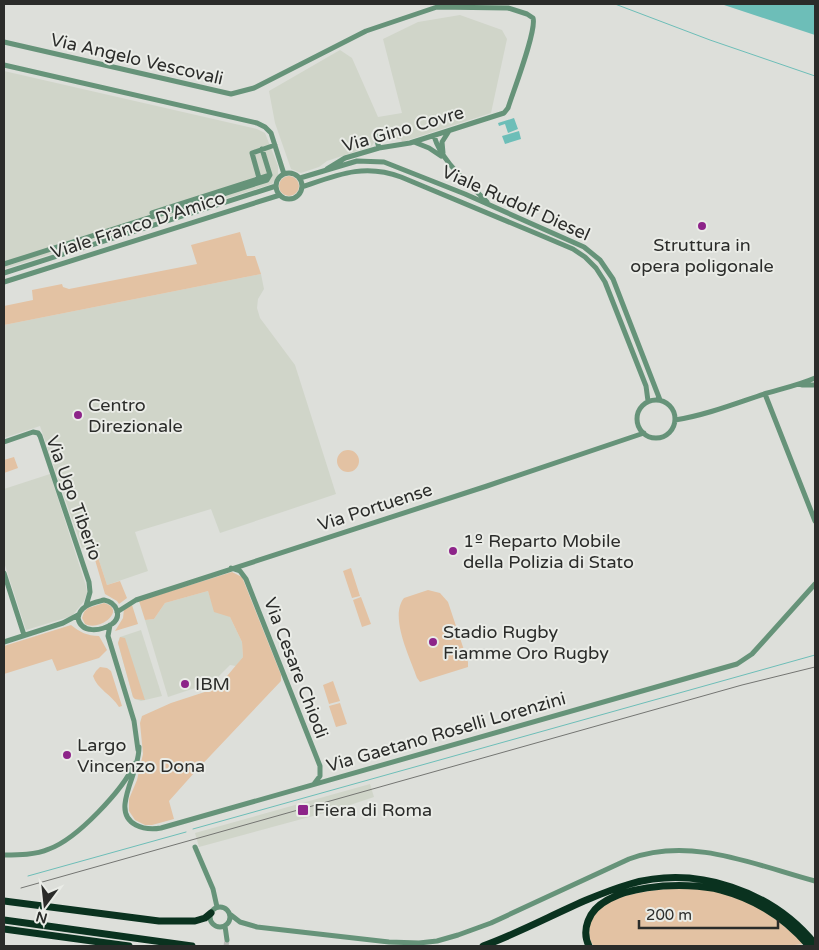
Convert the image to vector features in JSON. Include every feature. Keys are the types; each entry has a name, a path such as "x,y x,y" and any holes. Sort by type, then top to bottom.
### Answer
{"highway":[{"path":"483,946 521,932 590,899 622,887 652,880 720,883 758,897 792,920 815,944"},
{"path":"589,946 586,935 587,923 590,915 598,906 614,897 633,891 678,882 718,889 753,902 787,924 809,946"},
{"path":"4,901 159,921 195,921 205,918 211,913"},
{"path":"4,920 192,946"},
{"path":"4,928 129,946"}],"street":[{"name":"Via Angelo Vescovali","path":"4,42 231,94 254,88 360,33 437,7 500,8 516,11"},
{"name":"Via Gino Covre","path":"327,170 342,159 379,148 413,142 502,114 507,109 534,27 532,17 516,11"},
{"path":"4,65 265,127 271,133 284,174"},
{"path":"445,160 442,146 449,131"},
{"path":"375,133 379,148"},
{"path":"434,136 445,160"},
{"path":"413,142 430,148 445,160 489,205"},
{"path":"260,178 252,153 275,145"},
{"path":"4,262 267,180 270,175 262,150"},
{"name":"Viale Rudolf Diesel","path":"300,178 357,161 381,162 398,167 577,243 600,260 610,274 660,400"},
{"name":"Viale Rudolf Diesel","path":"302,187 354,171 370,170 385,172 540,234 576,251 592,264 605,282 646,386 648,401"},
{"path":"292,173 300,178 302,187 299,194 292,198 280,195 276,186 278,179 284,174 292,173"},
{"path":"4,262 270,175"},
{"name":"Viale Franco D'Amico","path":"4,273 276,186"},
{"name":"Viale Franco D'Amico","path":"4,282 280,195"},
{"path":"676,420 702,415 815,378"},
{"path":"797,385 815,385"},
{"path":"766,394 815,520"},
{"path":"660,400 670,405 676,420 671,431 661,437 649,436 640,428 637,416 639,410 648,401 660,400"},
{"name":"Via Ugo Tiberio","path":"4,442 33,432 40,435 89,582 89,596 86,606"},
{"name":"Via Portuense","path":"117,612 136,600 230,568 478,489 644,433"},
{"name":"Via Cesare Chiodi","path":"230,568 239,570 245,577 320,766 320,776 313,784"},
{"path":"4,573 24,635"},
{"name":"Via Gaetano Roselli Lorenzini","path":"138,747 138,762 125,807 127,815 132,823 143,828 161,828 742,662 764,641 815,584"},
{"path":"4,642 62,623 78,615 86,606 107,600 114,604 117,612 115,620 110,625 96,630 88,630 79,624 78,615"},
{"path":"4,855 46,851 60,844 110,799 124,783 134,764 138,747 134,721 108,636 110,625"},
{"path":"195,846 213,889 217,907"},
{"path":"217,907 227,909 240,922 257,927 383,942 429,942 458,935 491,923 629,859 650,853 673,850 712,853 815,881"},
{"path":"217,907 211,913 212,923 218,927 225,926 230,922 231,915"},
{"path":"225,926 227,940"}],"shaded area":[{"path":"460,15 502,30 507,39 491,113 402,142 401,139 388,139 385,131 371,134 374,142 372,146 327,161 319,167 301,173 291,169 275,123 269,91 340,50 352,58 378,117 402,113 383,39 418,22"},
{"path":"4,71 257,129 265,133 278,166 278,175 272,184 4,269"},
{"path":"289,176 296,179 299,186 296,193 289,196 282,193 279,186 282,179"},
{"path":"240,232 247,256 255,256 261,274 4,325 4,306 33,300 32,290 62,284 63,287 69,289 197,264 191,245"},
{"path":"261,274 264,289 258,299 257,308 260,318 295,365 336,494 220,533 211,509 135,532 148,571 107,585 94,545 82,548 40,426 4,438 4,325"},
{"path":"348,450 356,453 359,461 356,469 348,472 340,469 337,461 340,453"},
{"path":"14,457 18,468 4,473 4,460"},
{"path":"50,474 87,593 84,601 72,616 26,630 4,562 4,489"},
{"path":"94,545 107,585 120,581 127,598 119,604 105,594 91,546"},
{"path":"351,568 360,596 352,598 343,571"},
{"path":"232,572 242,577 281,675 281,681 169,801 174,819 145,825 135,820 129,811 129,799 137,780 143,754 140,723 142,716 171,703 217,688 243,657 242,642 230,617 214,612 208,591 165,603 154,619 145,620 139,601"},
{"name":"Stadio Rugby Fiamme Oro Rugby","path":"428,590 440,593 448,602 468,667 420,682 402,637 399,616 400,606 404,598"},
{"name":"IBM","path":"208,591 213,606 230,617 242,642 243,657 236,666 230,665 213,682 168,697 145,620 154,619 165,603"},
{"path":"361,597 371,624 362,627 353,600"},
{"path":"104,603 113,610 109,619 98,625 91,626 85,624 82,618 84,612 88,608"},
{"path":"132,605 138,624 115,631 123,618 124,609"},
{"path":"71,625 84,633 99,636 107,650 99,658 57,671 52,659 4,674 4,646"},
{"path":"141,630 162,696 141,701 133,697 118,643 120,637"},
{"path":"120,637 125,638 145,700 133,697 118,643"},
{"path":"100,667 111,671 122,706 119,707 95,681 93,676"},
{"path":"333,681 340,701 329,704 323,685"},
{"path":"340,703 347,724 336,727 329,706"},
{"path":"370,784 374,797 335,810 199,847 195,833"},
{"path":"686,887 717,891 756,906 776,919 804,944 785,946 594,946 592,943 589,936 590,924 595,913 604,905 630,895"}],"water":[{"path":"721,4 815,4 815,35"},
{"path":"514,118 518,129 508,133 505,124 499,126 498,123"},
{"path":"519,131 521,139 505,144 502,136"}],"waterway":[{"path":"615,4 710,40 815,76"},
{"path":"193,829 815,655"},
{"path":"28,876 186,832"}],"tunnel":[{"path":"226,946 227,940"}],"railway":[{"path":"21,888 742,685 815,667"}],"place":[{"name":"Struttura in opera poligonale","path":"702,226"},
{"name":"Centro Direzionale","path":"78,415"},
{"name":"1º Reparto Mobile della Polizia di Stato","path":"453,551"},
{"name":"Stadio Rugby Fiamme Oro Rugby","path":"433,642"},
{"name":"IBM","path":"185,684"},
{"name":"Largo Vincenzo Dona","path":"67,755"},
{"name":"Fiera di Roma","path":"303,810"}]}
